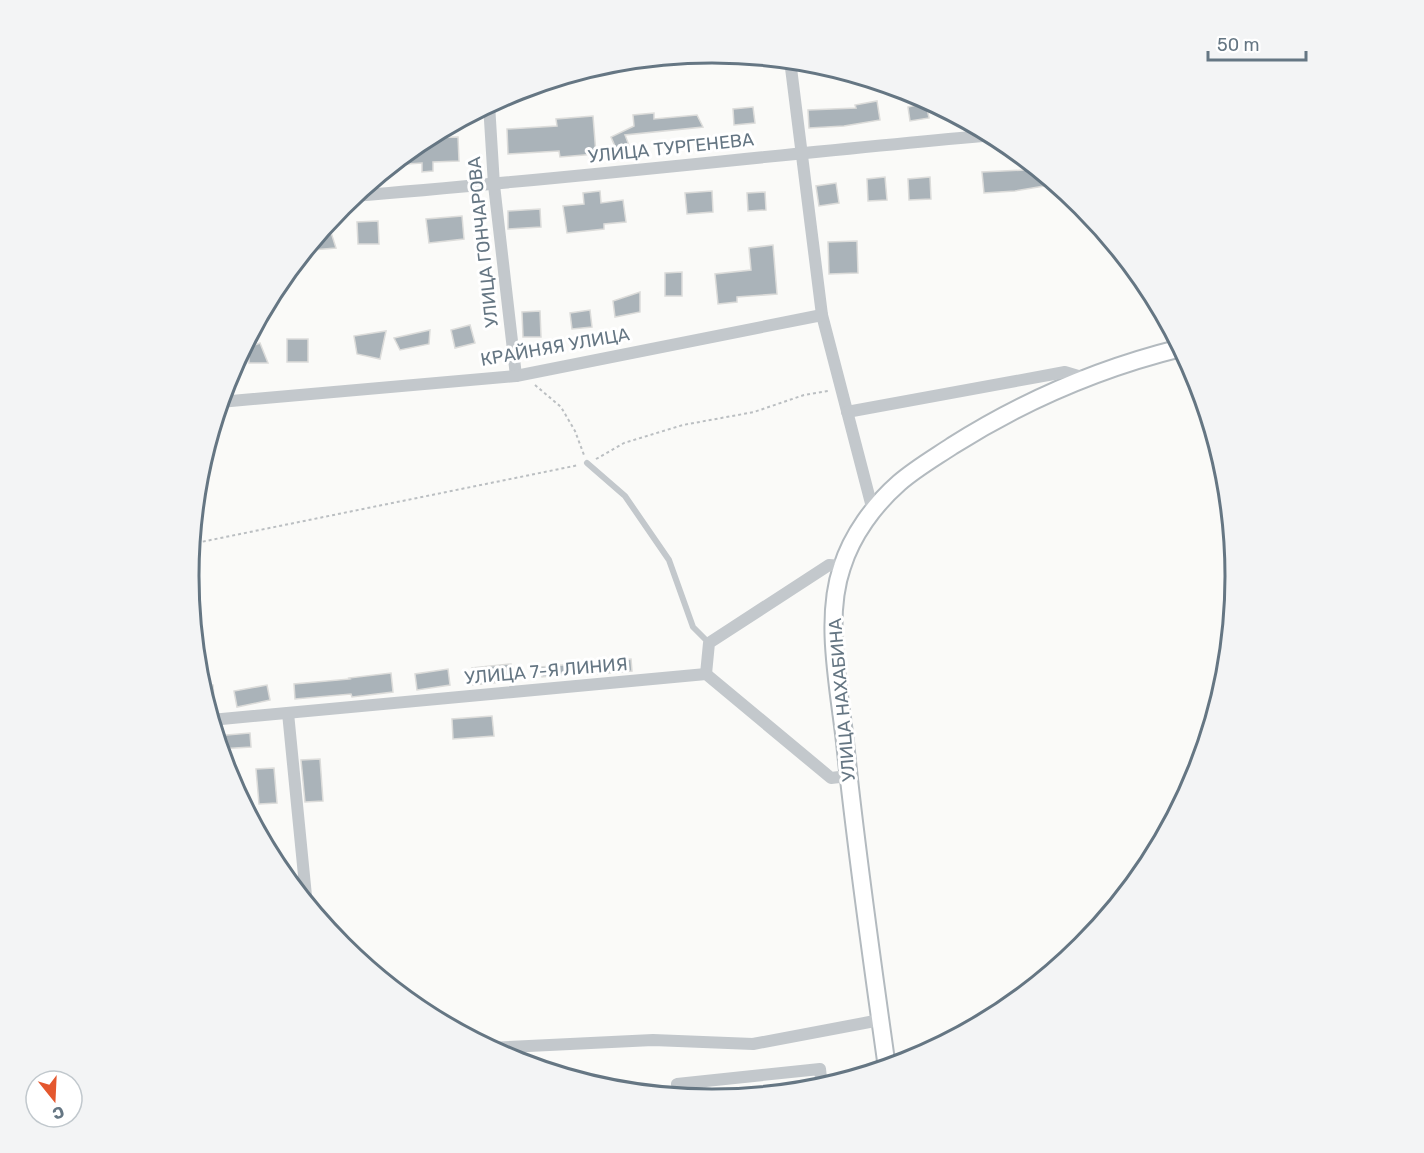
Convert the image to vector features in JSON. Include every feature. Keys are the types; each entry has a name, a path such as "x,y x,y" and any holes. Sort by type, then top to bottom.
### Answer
{"main road":[{"name":"УЛИЦА НАХАБИНА","path":"886,1060 848,776 835,656 834,612 842,566 855,538 873,511 899,484 972,434 1030,402 1085,378 1174,350"}],"street":[{"path":"791,69 822,315 873,511"},
{"name":"УЛИЦА ГОНЧАРОВА","path":"490,114 494,185 516,376"},
{"name":"УЛИЦА ТУРГЕНЕВА","path":"368,195 494,185 801,152 976,137"},
{"name":"КРАЙНЯЯ УЛИЦА","path":"230,401 516,376 822,315"},
{"path":"847,412 1065,372 1085,378"},
{"path":"842,566 829,565 710,643 706,675 831,778 848,776"},
{"name":"УЛИЦА 7-Я ЛИНИЯ","path":"219,719 706,675"},
{"path":"288,713 306,891"},
{"path":"507,1047 652,1040 753,1044 880,1020"},
{"path":"678,1089 677,1084 820,1069 821,1078"}],"lane":[{"path":"587,463 626,496 669,560 693,627 710,643"}],"path":[{"path":"516,376 529,381 561,407 575,431 587,463"},
{"path":"200,542 587,463 624,443 683,425 754,412 804,395 841,388"}],"building":[{"path":"877,101 880,120 844,126 809,128 808,110 856,108 855,105"},
{"path":"916,105 928,111 929,118 910,121 908,107"},
{"path":"753,107 755,123 734,125 733,109"},
{"path":"654,113 654,119 697,115 703,127 625,135 630,148 618,153 611,137 634,126 633,115"},
{"path":"593,116 596,154 560,157 559,151 508,154 507,129 557,126 556,119"},
{"path":"447,137 458,137 459,161 433,162 433,171 422,172 422,163 406,164 427,150"},
{"path":"1024,170 1046,186 984,193 982,172"},
{"path":"885,177 887,200 868,201 867,179"},
{"path":"930,177 931,199 909,200 908,179"},
{"path":"836,183 839,203 819,206 816,186"},
{"path":"600,191 601,203 623,200 626,222 604,224 604,229 567,233 563,206 584,204 583,193"},
{"path":"712,191 713,212 687,214 685,193"},
{"path":"765,192 766,210 748,211 747,193"},
{"path":"540,209 541,227 508,229 508,211"},
{"path":"462,216 464,239 429,243 426,219"},
{"path":"378,221 379,244 358,244 357,222"},
{"path":"331,233 336,248 317,250"},
{"path":"857,241 858,273 829,274 828,242"},
{"path":"773,245 777,294 737,297 737,302 718,304 715,274 751,270 749,248"},
{"path":"682,272 682,296 665,296 665,273"},
{"path":"640,292 640,312 615,317 613,301"},
{"path":"590,310 592,327 572,329 570,313"},
{"path":"540,311 541,337 523,337 522,312"},
{"path":"470,325 475,343 455,348 451,330"},
{"path":"430,330 429,344 400,350 394,338"},
{"path":"386,331 380,359 357,354 354,336"},
{"path":"287,339 308,339 308,362 287,362"},
{"path":"260,343 268,363 249,363 249,354 253,346"},
{"path":"631,659 632,671 598,674 598,671 542,677 541,667"},
{"path":"511,664 512,681 473,685 472,668"},
{"path":"448,669 450,685 417,690 415,674"},
{"path":"391,673 393,692 352,697 351,694 295,699 294,684"},
{"path":"210,685 213,685 214,702"},
{"path":"267,685 270,700 237,707 234,691"},
{"path":"492,716 494,736 453,739 452,719"},
{"path":"250,733 251,747 228,748 224,735"},
{"path":"320,759 323,801 305,802 301,760"},
{"path":"274,768 277,803 259,804 256,769"}]}
